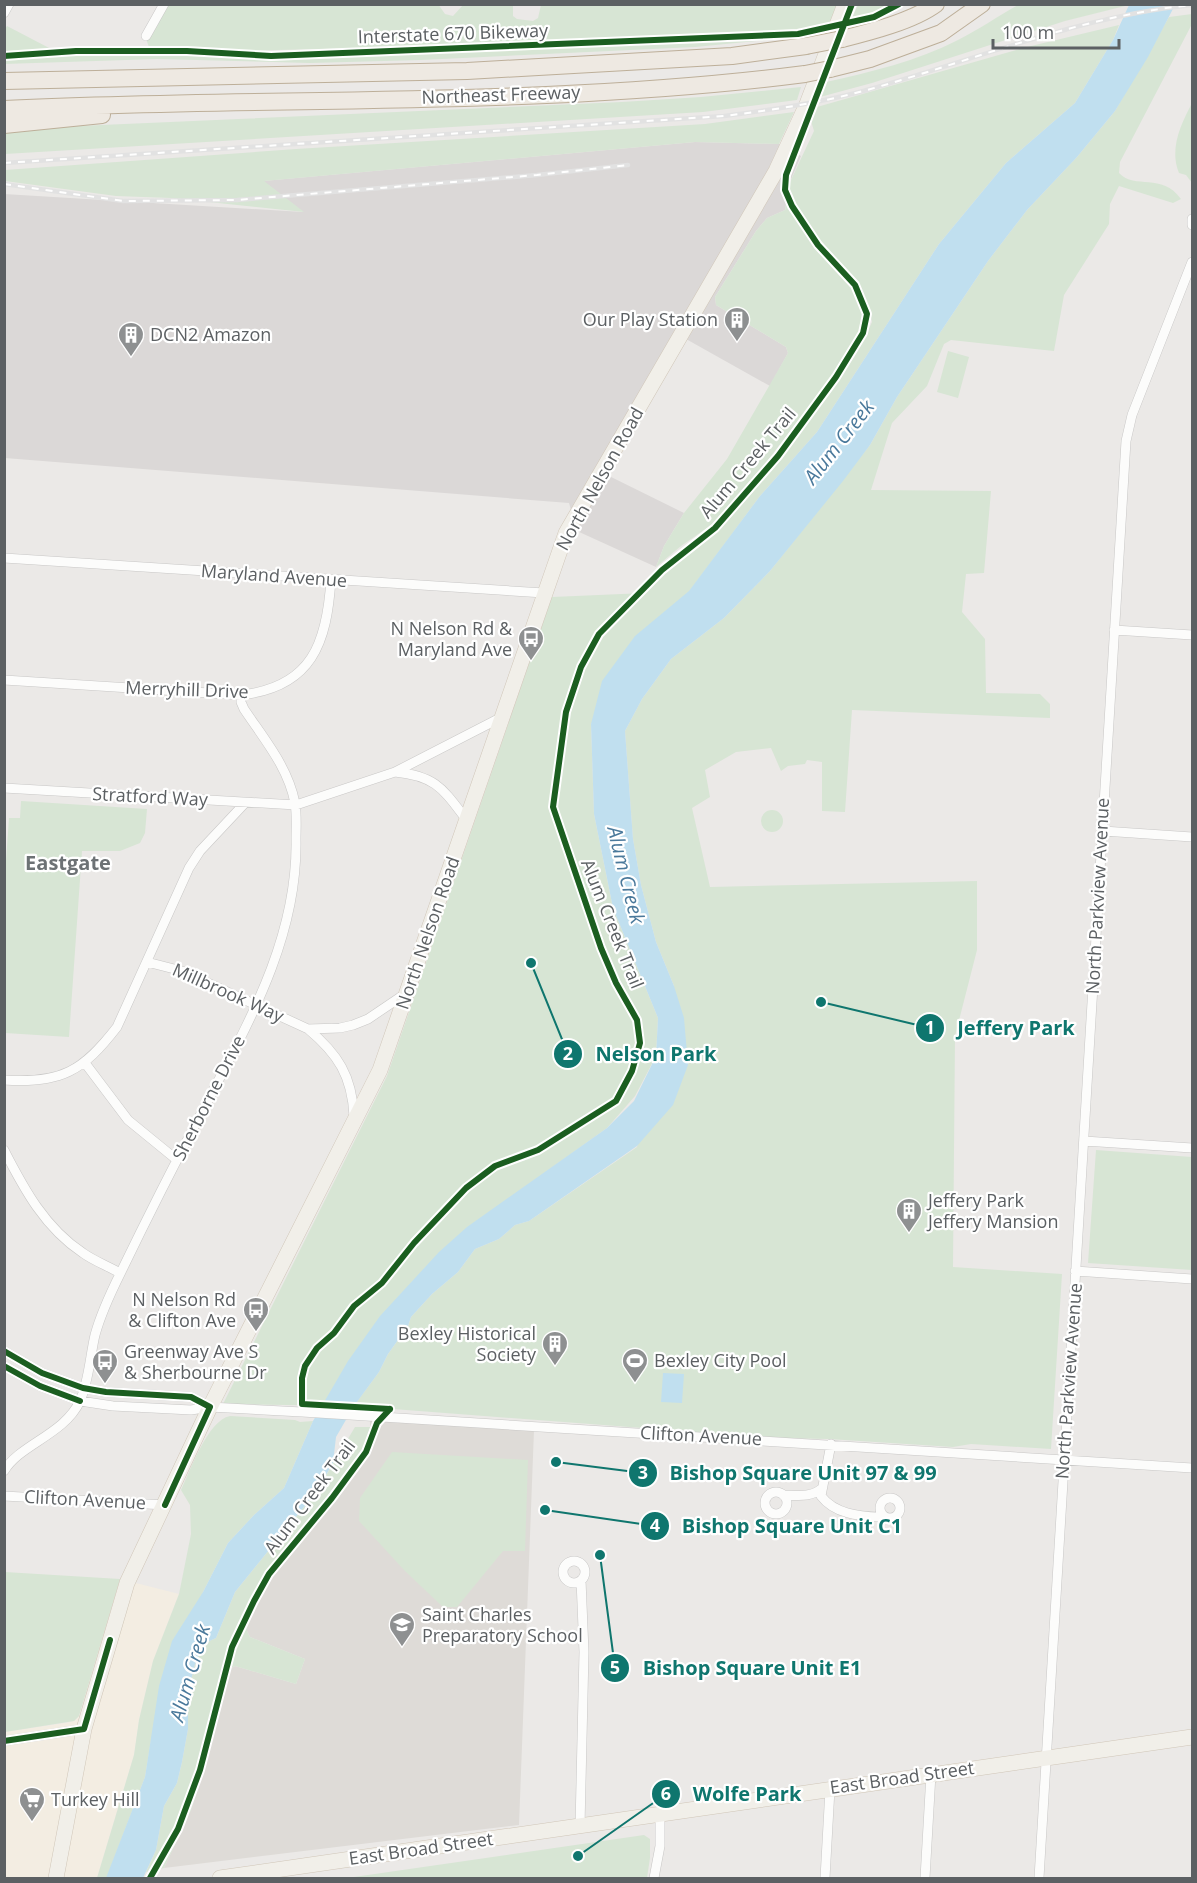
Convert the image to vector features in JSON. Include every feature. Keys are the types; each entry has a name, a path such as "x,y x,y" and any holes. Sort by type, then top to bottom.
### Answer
{"highway":[{"name":"Northeast Freeway","path":"4,81 467,71 732,56 806,46 871,32 930,9 936,4"},
{"name":"Northeast Freeway","path":"4,109 349,101 722,84 806,74 870,59 941,33 982,4"},
{"path":"4,74 114,73 202,77"},
{"path":"4,125 124,112 143,104"}],"main road":[{"name":"North Nelson Road","path":"56,1878 84,1729 124,1592 210,1407 380,1070 544,593 571,524 776,171 807,104 846,4"},
{"name":"East Broad Street","path":"220,1878 1192,1737"}],"street":[{"path":"4,13 9,4"},
{"path":"146,36 164,4"},
{"path":"1192,219 1192,225"},
{"name":"North Parkview Avenue","path":"1039,1878 1114,630 1129,425 1192,262"},
{"name":"Maryland Avenue","path":"4,558 544,593"},
{"name":"Merryhill Drive","path":"4,680 241,695 273,689 287,681 306,664 323,634 331,579"},
{"path":"1114,630 1192,635"},
{"name":"Sherborne Drive","path":"4,1472 20,1456 66,1420 80,1401 96,1334 120,1273 257,1006 280,946 293,889 296,805 281,764 244,709 241,695"},
{"path":"296,805 395,772 502,717"},
{"path":"395,772 414,774 432,781 447,794 466,819"},
{"name":"Stratford Way","path":"4,788 296,805"},
{"path":"4,1080 28,1081 69,1073 85,1063 102,1047 117,1027 189,868 200,851 245,802"},
{"path":"1103,831 1192,837"},
{"name":"Millbrook Way","path":"147,962 182,972 308,1029 324,1042 340,1063 350,1087 354,1120"},
{"name":"Millbrook Way","path":"308,1029 340,1028 353,1025 387,1008 407,993"},
{"path":"85,1063 128,1120 177,1160"},
{"path":"1084,1141 1192,1148"},
{"path":"4,1150 43,1218 82,1253 120,1273"},
{"path":"1075,1271 1192,1279"},
{"path":"4,1351 42,1373 83,1388 106,1392 191,1397 210,1407"},
{"path":"4,1366 40,1386 80,1401 113,1406 192,1410 210,1407"},
{"name":"Clifton Avenue","path":"210,1407 1192,1468"},
{"path":"831,1444 820,1496 834,1508 858,1515 890,1518"},
{"path":"783,1495 809,1496 821,1489"},
{"name":"Clifton Avenue","path":"4,1496 165,1504"},
{"path":"580,1826 584,1652 581,1581"},
{"path":"4,1741 84,1729"},
{"path":"925,1878 932,1774"},
{"path":"825,1878 830,1789"},
{"path":"654,1878 659,1860 660,1814"}],"shaded area":[{"path":"695,142 779,144 801,156 789,184 785,210 767,218 756,231 715,297 716,305 786,347 788,353 770,386 686,339 605,474 684,513 664,546 656,567 577,531 569,503 5,458 4,194 303,212 263,181"},
{"name":"Saint Charles Preparatory School","path":"370,1421 534,1430 519,1825 164,1868 191,1810 206,1764 216,1698 227,1670 235,1666 296,1684 305,1659 250,1637 247,1631 247,1618 268,1580 374,1436"},
{"path":"120,1579 179,1594 153,1661 139,1720 134,1755 97,1878 5,1878 4,1732 65,1723 74,1721 79,1716"}],"green space":[{"path":"438,4 445,14 453,16 463,5 513,4 513,16 517,19 533,21 538,18 541,5 837,5 829,24 826,25 652,39 232,51 149,47 146,39 164,5"},
{"path":"858,4 891,5 852,18"},
{"path":"1018,5 1129,5 1065,21 872,83 820,97 826,82 877,70 926,54 966,36"},
{"path":"1192,14 1192,24 1120,162 1119,173 1125,178 1166,186 1181,199 1173,203 1119,186 1110,204 1109,224 1064,295 1054,351 951,340 944,344 927,386 892,423 871,490 991,491 984,573 966,574 962,612 985,639 986,693 1040,694 1050,704 1050,718 852,710 845,812 822,811 822,762 807,760 805,764 788,766 781,771 771,748 736,752 705,770 710,797 692,808 710,887 977,881 977,950 955,1036 953,1267 1062,1274 1051,1449 971,1444 953,1447 829,1439 721,1437 669,1430 354,1406 223,1404 387,1076 552,597 645,593 674,565 726,523 783,455 839,378 867,333 872,322 870,313 828,382 748,486 714,523 656,567 664,546 684,513 727,459 788,353 786,347 716,305 715,297 756,231 767,218 785,210 789,184 814,131 811,121 817,107 1027,47 1119,25 1113,40 1075,103 1006,163 939,244 817,432 760,496 591,724 594,814 613,908 658,1018 656,1056 635,1096 607,1128 511,1197 434,1272 356,1403 379,1372 388,1354 408,1326 411,1317 432,1294 458,1272 475,1249 499,1239 515,1225 529,1221 637,1147 674,986 656,942 641,885 633,839 625,731 642,699 671,659 724,618 770,571 870,445 897,397 988,261 1027,210 1077,157 1115,111 1169,17"},
{"path":"7,26 53,50 5,55"},
{"path":"765,35 800,35 695,47 421,60 310,63 157,59 4,64 5,58 77,52 126,51 318,57 678,42"},
{"path":"801,87 797,100 703,112 5,154 5,133 56,127 622,102"},
{"path":"1192,103 1192,183 1186,175 1179,173 1175,155 1180,128"},
{"path":"794,112 779,144 695,142 264,181 304,212 171,198 116,196 5,181 5,170 296,149 705,124"},
{"path":"948,351 969,357 958,398 937,392"},
{"path":"21,801 147,809 145,833 140,843 120,851 82,851 69,1037 5,1033 4,888 9,818 20,818"},
{"path":"772,810 780,813 783,821 780,829 772,832 764,829 761,821 764,813"},
{"path":"1096,1150 1192,1157 1192,1270 1088,1263"},
{"path":"230,1416 313,1421 284,1488 228,1543 203,1592 151,1740 145,1777 107,1877 97,1878 134,1755 139,1720 153,1661 179,1594 191,1534 190,1505 181,1490 207,1436 222,1420"},
{"path":"355,1427 370,1427 374,1435 357,1468 268,1580 247,1618 247,1631 250,1637 305,1659 296,1684 235,1666 227,1670 216,1698 206,1764 191,1810 164,1868 146,1872 156,1850 164,1806 177,1783 188,1729 188,1694 194,1667 203,1644 216,1638 235,1592 316,1492"},
{"path":"392,1452 528,1460 525,1551 503,1551 457,1607 443,1607 405,1571 359,1521 360,1498"},
{"path":"5,1572 120,1579 79,1716 74,1721 5,1732"},
{"path":"644,1835 650,1839 647,1878 347,1878"}],"water":[{"name":"Alum Creek","path":"1129,5 1175,5 1148,57 1115,111 1077,157 1027,210 988,261 897,397 870,445 843,481 770,571 724,618 671,659 642,699 625,731 633,839 641,885 656,942 684,1018 688,1065 673,1105 637,1146 529,1221 515,1225 499,1239 475,1249 458,1272 432,1294 411,1317 408,1326 336,1437 333,1463 316,1492 235,1592 216,1638 203,1644 194,1667 188,1694 188,1729 177,1783 164,1806 156,1850 143,1878 106,1878 145,1777 159,1686 172,1641 203,1592 228,1543 284,1488 313,1421 348,1361 380,1316 439,1252 467,1227 607,1128 634,1101 656,1056 658,1018 613,908 594,814 591,724 602,681 635,636 689,591 760,496 817,432 939,244 1006,163 1075,103 1113,40"},
{"path":"663,1373 684,1374 682,1403 661,1402"}],"railway":[{"path":"4,163 742,114 849,95 1068,29 1150,11 1192,5"},
{"path":"4,184 123,201 237,200 537,175 628,165"}],"cycle path":[{"name":"Alum Creek Trail","path":"390,1409 302,1404 302,1378 305,1366 317,1348 334,1333 354,1306 382,1283 414,1243 466,1188 495,1166 538,1150 616,1101 632,1071 640,1043 637,1020 616,983 601,948 553,807 566,712 581,667 599,634 662,570 715,528 778,456 836,377 863,333 867,314 855,285 818,245 792,206 785,190 786,175 852,4"},
{"name":"Interstate 670 Bikeway","path":"4,56 76,51 187,51 271,56 798,34 874,17 899,4"},
{"path":"4,1351 42,1373 83,1388 106,1392 191,1397 210,1407 165,1505"},
{"path":"4,1366 40,1386 80,1401"},
{"name":"Alum Creek Trail","path":"150,1878 178,1829 200,1770 232,1647 254,1601 269,1574 332,1498 366,1452 377,1423 390,1409"},
{"path":"4,1741 84,1729 110,1640"}],"place":[{"name":"Our Play Station","path":"737,343"},
{"name":"DCN2 Amazon","path":"131,358"},
{"name":"N Nelson Rd & Maryland Ave","path":"531,662"},
{"name":"Nelson Park","path":"531,963"},
{"name":"Jeffery Park","path":"821,1002"},
{"name":"Jeffery Park Jeffery Mansion","path":"909,1234"},
{"name":"N Nelson Rd & Clifton Ave","path":"256,1333"},
{"name":"Bexley Historical Society","path":"555,1367"},
{"name":"Bexley City Pool","path":"635,1384"},
{"name":"Greenway Ave S & Sherbourne Dr","path":"105,1385"},
{"name":"Bishop Square Unit 97 & 99","path":"556,1462"},
{"name":"Bishop Square Unit C1","path":"545,1510"},
{"name":"Bishop Square Unit E1","path":"600,1555"},
{"name":"Saint Charles Preparatory School","path":"402,1648"},
{"name":"Turkey Hill","path":"32,1823"},
{"name":"Wolfe Park","path":"578,1856"}],"district":[{"name":"Eastgate","path":"68,863"}]}
